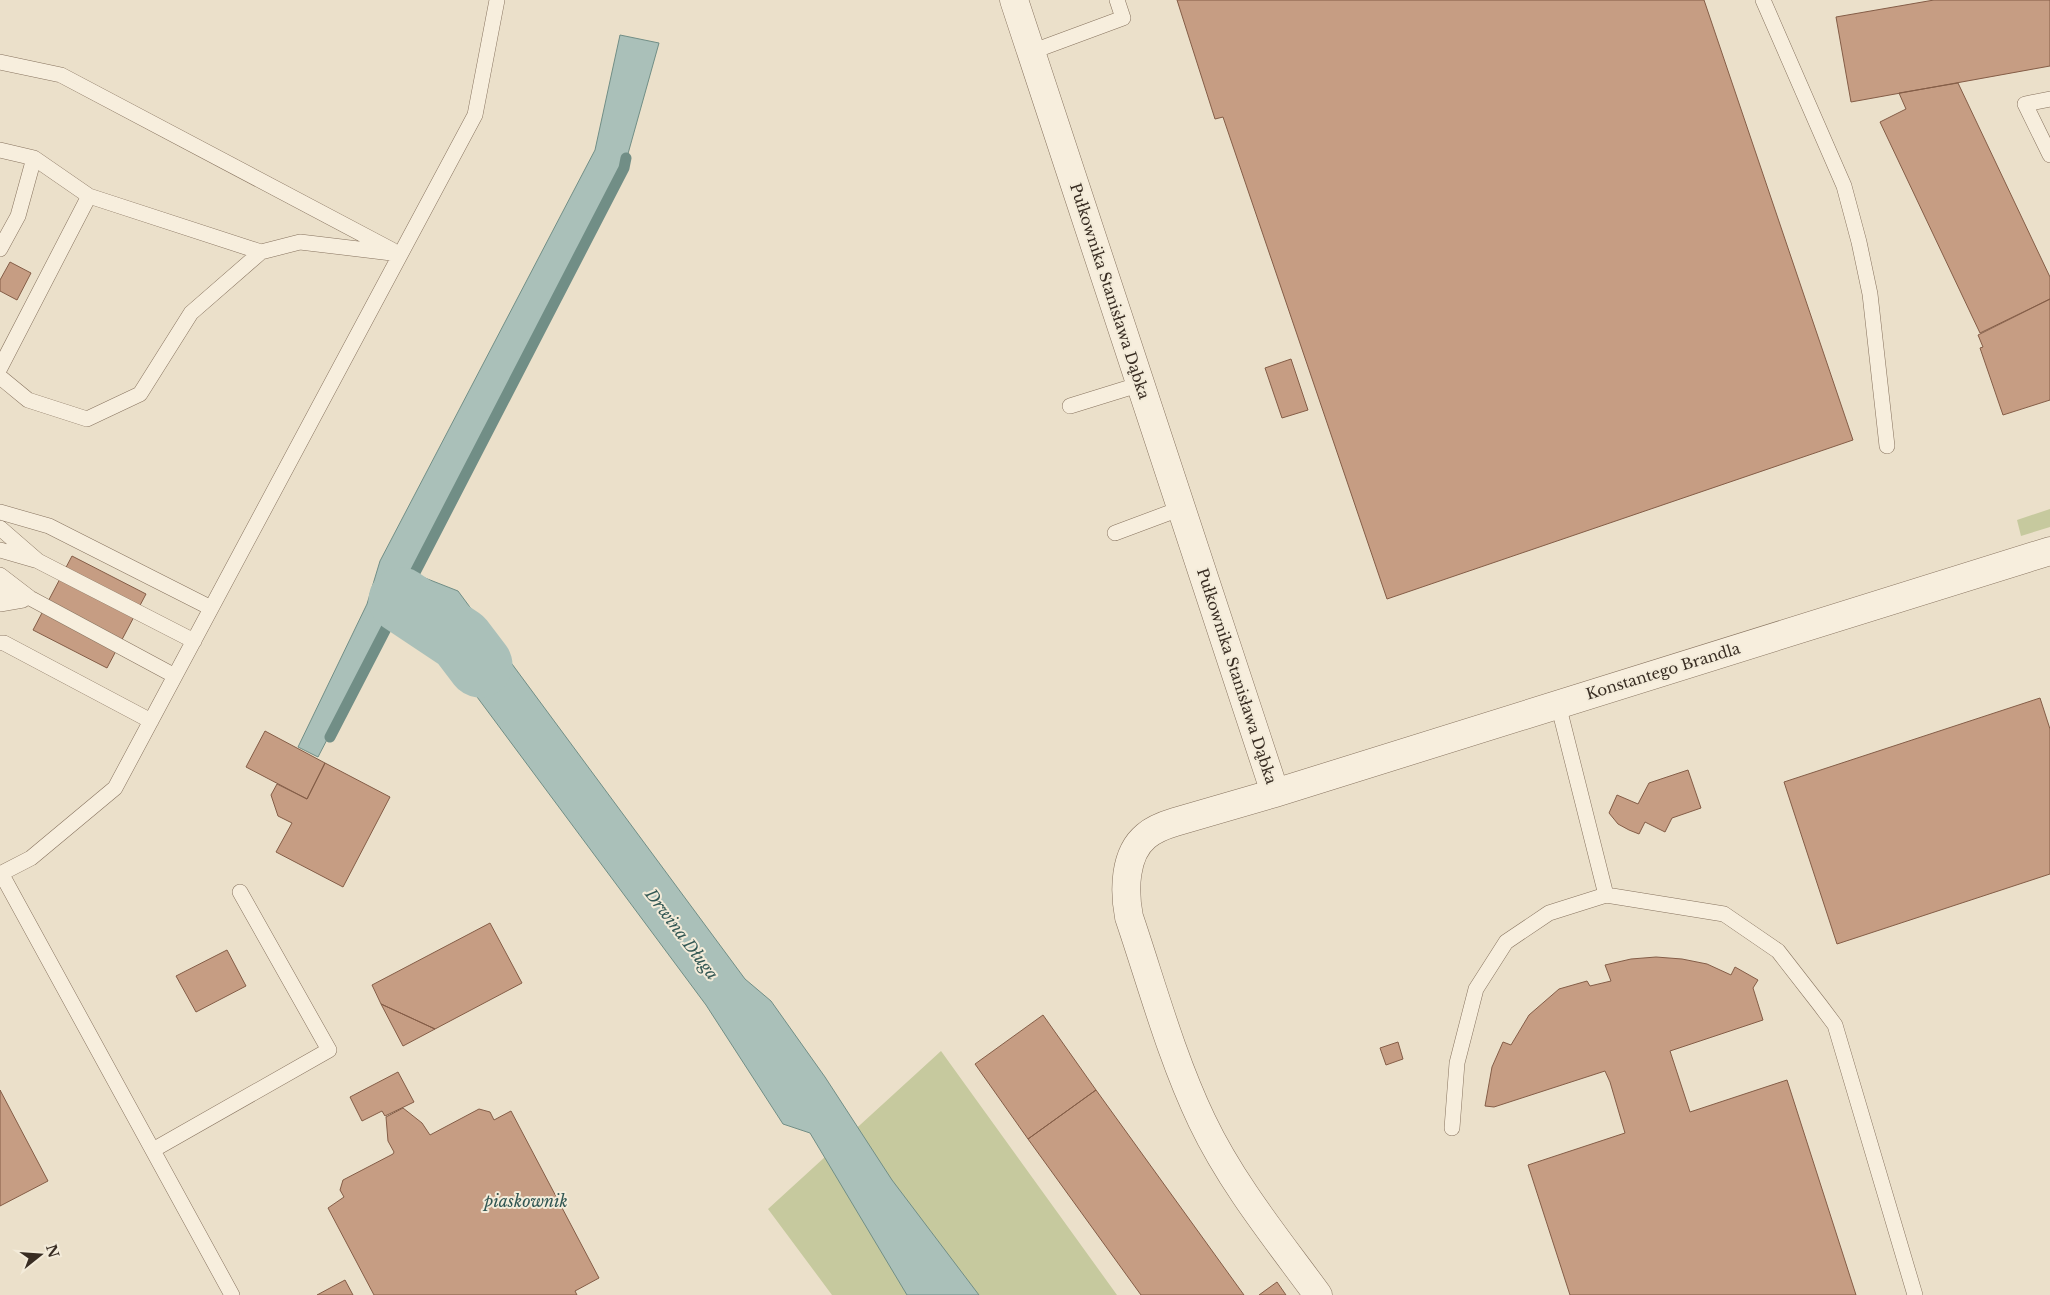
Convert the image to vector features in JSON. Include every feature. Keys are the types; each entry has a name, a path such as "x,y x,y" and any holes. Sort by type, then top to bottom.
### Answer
{"street":[{"name":"Pułkownika Stanisława Dąbka","path":"1014,0 1275,792 1174,822 1146,836 1137,847 1128,872 1126,900 1129,917 1182,1074 1202,1121 1229,1170 1318,1295"},
{"name":"Konstantego Brandla","path":"1275,792 2050,550"}],"lane":[{"path":"232,1295 1,873 31,858 115,788 475,115 498,0"},
{"path":"1031,52 1123,18 1117,0"},
{"path":"1763,0 1844,186 1860,242 1870,294 1887,446"},
{"path":"0,62 61,75 400,254"},
{"path":"2050,99 2025,104 2050,155"},
{"path":"0,150 34,158 89,196 261,252"},
{"path":"0,249 18,216 34,158"},
{"path":"0,368 89,196"},
{"path":"0,376 28,400 87,419 140,394 191,313 261,252 300,242 400,254"},
{"path":"1070,406 1141,384"},
{"path":"1115,533 1182,508"},
{"path":"0,512 49,526 212,608"},
{"path":"0,528 38,561"},
{"path":"0,550 38,561 194,641"},
{"path":"0,575 30,598 175,676"},
{"path":"0,592 30,598"},
{"path":"0,604 30,598"},
{"path":"1,642 151,721"},
{"path":"1558,704 1606,894"},
{"path":"153,1150 329,1050 240,892"},
{"path":"1452,1128 1456,1063 1476,990 1506,942 1549,913 1606,894 1724,914 1778,951 1835,1025 1915,1295"}],"green space":[{"path":"2050,509 2050,527 2021,536 2017,520"},
{"path":"941,1051 1117,1295 832,1295 768,1209"}],"water":[{"path":"620,35 659,43 624,168 318,757 298,747 367,604 380,561 595,150"},
{"path":"425,578 458,591 745,979 771,1001 825,1077 892,1180 979,1295 907,1295 810,1133 783,1124 706,1005 428,631 412,605"}],"building":[{"path":"1177,0 1704,0 1853,440 1387,599 1223,117 1215,119"},
{"path":"1934,0 2050,0 2050,66 1851,102 1836,17"},
{"path":"1958,83 2050,277 2050,299 1980,333 1880,122 1906,109 1899,93"},
{"path":"10,262 31,273 17,300 0,291 0,280"},
{"path":"2050,299 2050,400 2003,415 1980,348 1983,347 1978,335"},
{"path":"1291,359 1308,410 1282,418 1265,368"},
{"path":"72,556 146,594 107,668 33,630"},
{"path":"2040,698 2050,729 2050,874 1837,944 1784,782"},
{"path":"265,731 325,763 307,799 246,767"},
{"path":"325,763 390,797 343,887 276,852 292,823 278,816 271,795 277,784 307,799"},
{"path":"1688,770 1701,808 1672,818 1665,832 1645,822 1639,834 1618,824 1609,813 1617,795 1638,804 1649,783"},
{"path":"490,923 522,983 435,1029 381,1004 372,985"},
{"path":"227,950 246,986 196,1012 176,976"},
{"path":"1656,957 1682,959 1707,964 1731,975 1735,967 1758,980 1753,988 1763,1020 1670,1051 1690,1112 1787,1080 1856,1295 1570,1295 1528,1165 1625,1133 1610,1082 1605,1071 1494,1107 1485,1106 1492,1067 1503,1042 1511,1045 1529,1015 1559,989 1587,981 1590,986 1611,981 1605,965 1631,959"},
{"path":"381,1004 435,1029 403,1046"},
{"path":"1043,1015 1096,1090 1028,1139 975,1064"},
{"path":"1398,1042 1403,1059 1386,1065 1380,1048"},
{"path":"398,1072 414,1102 385,1116 382,1111 362,1121 350,1097"},
{"path":"0,1090 48,1181 0,1206"},
{"path":"1096,1090 1244,1295 1141,1295 1028,1139"},
{"path":"403,1108 422,1123 430,1135 479,1109 490,1112 494,1120 511,1111 599,1278 575,1291 577,1295 374,1295 328,1208 344,1197 340,1190 343,1180 393,1154 394,1152 388,1141 386,1117"},
{"path":"345,1280 353,1295 317,1295"},
{"path":"1277,1282 1286,1295 1259,1295"}],"waterway":[{"path":"330,737 624,168 626,158"},
{"name":"Drwina Długa","path":"401,600 461,640 480,665"}],"water label":[{"name":"piaskownik","path":"526,1201"}]}
